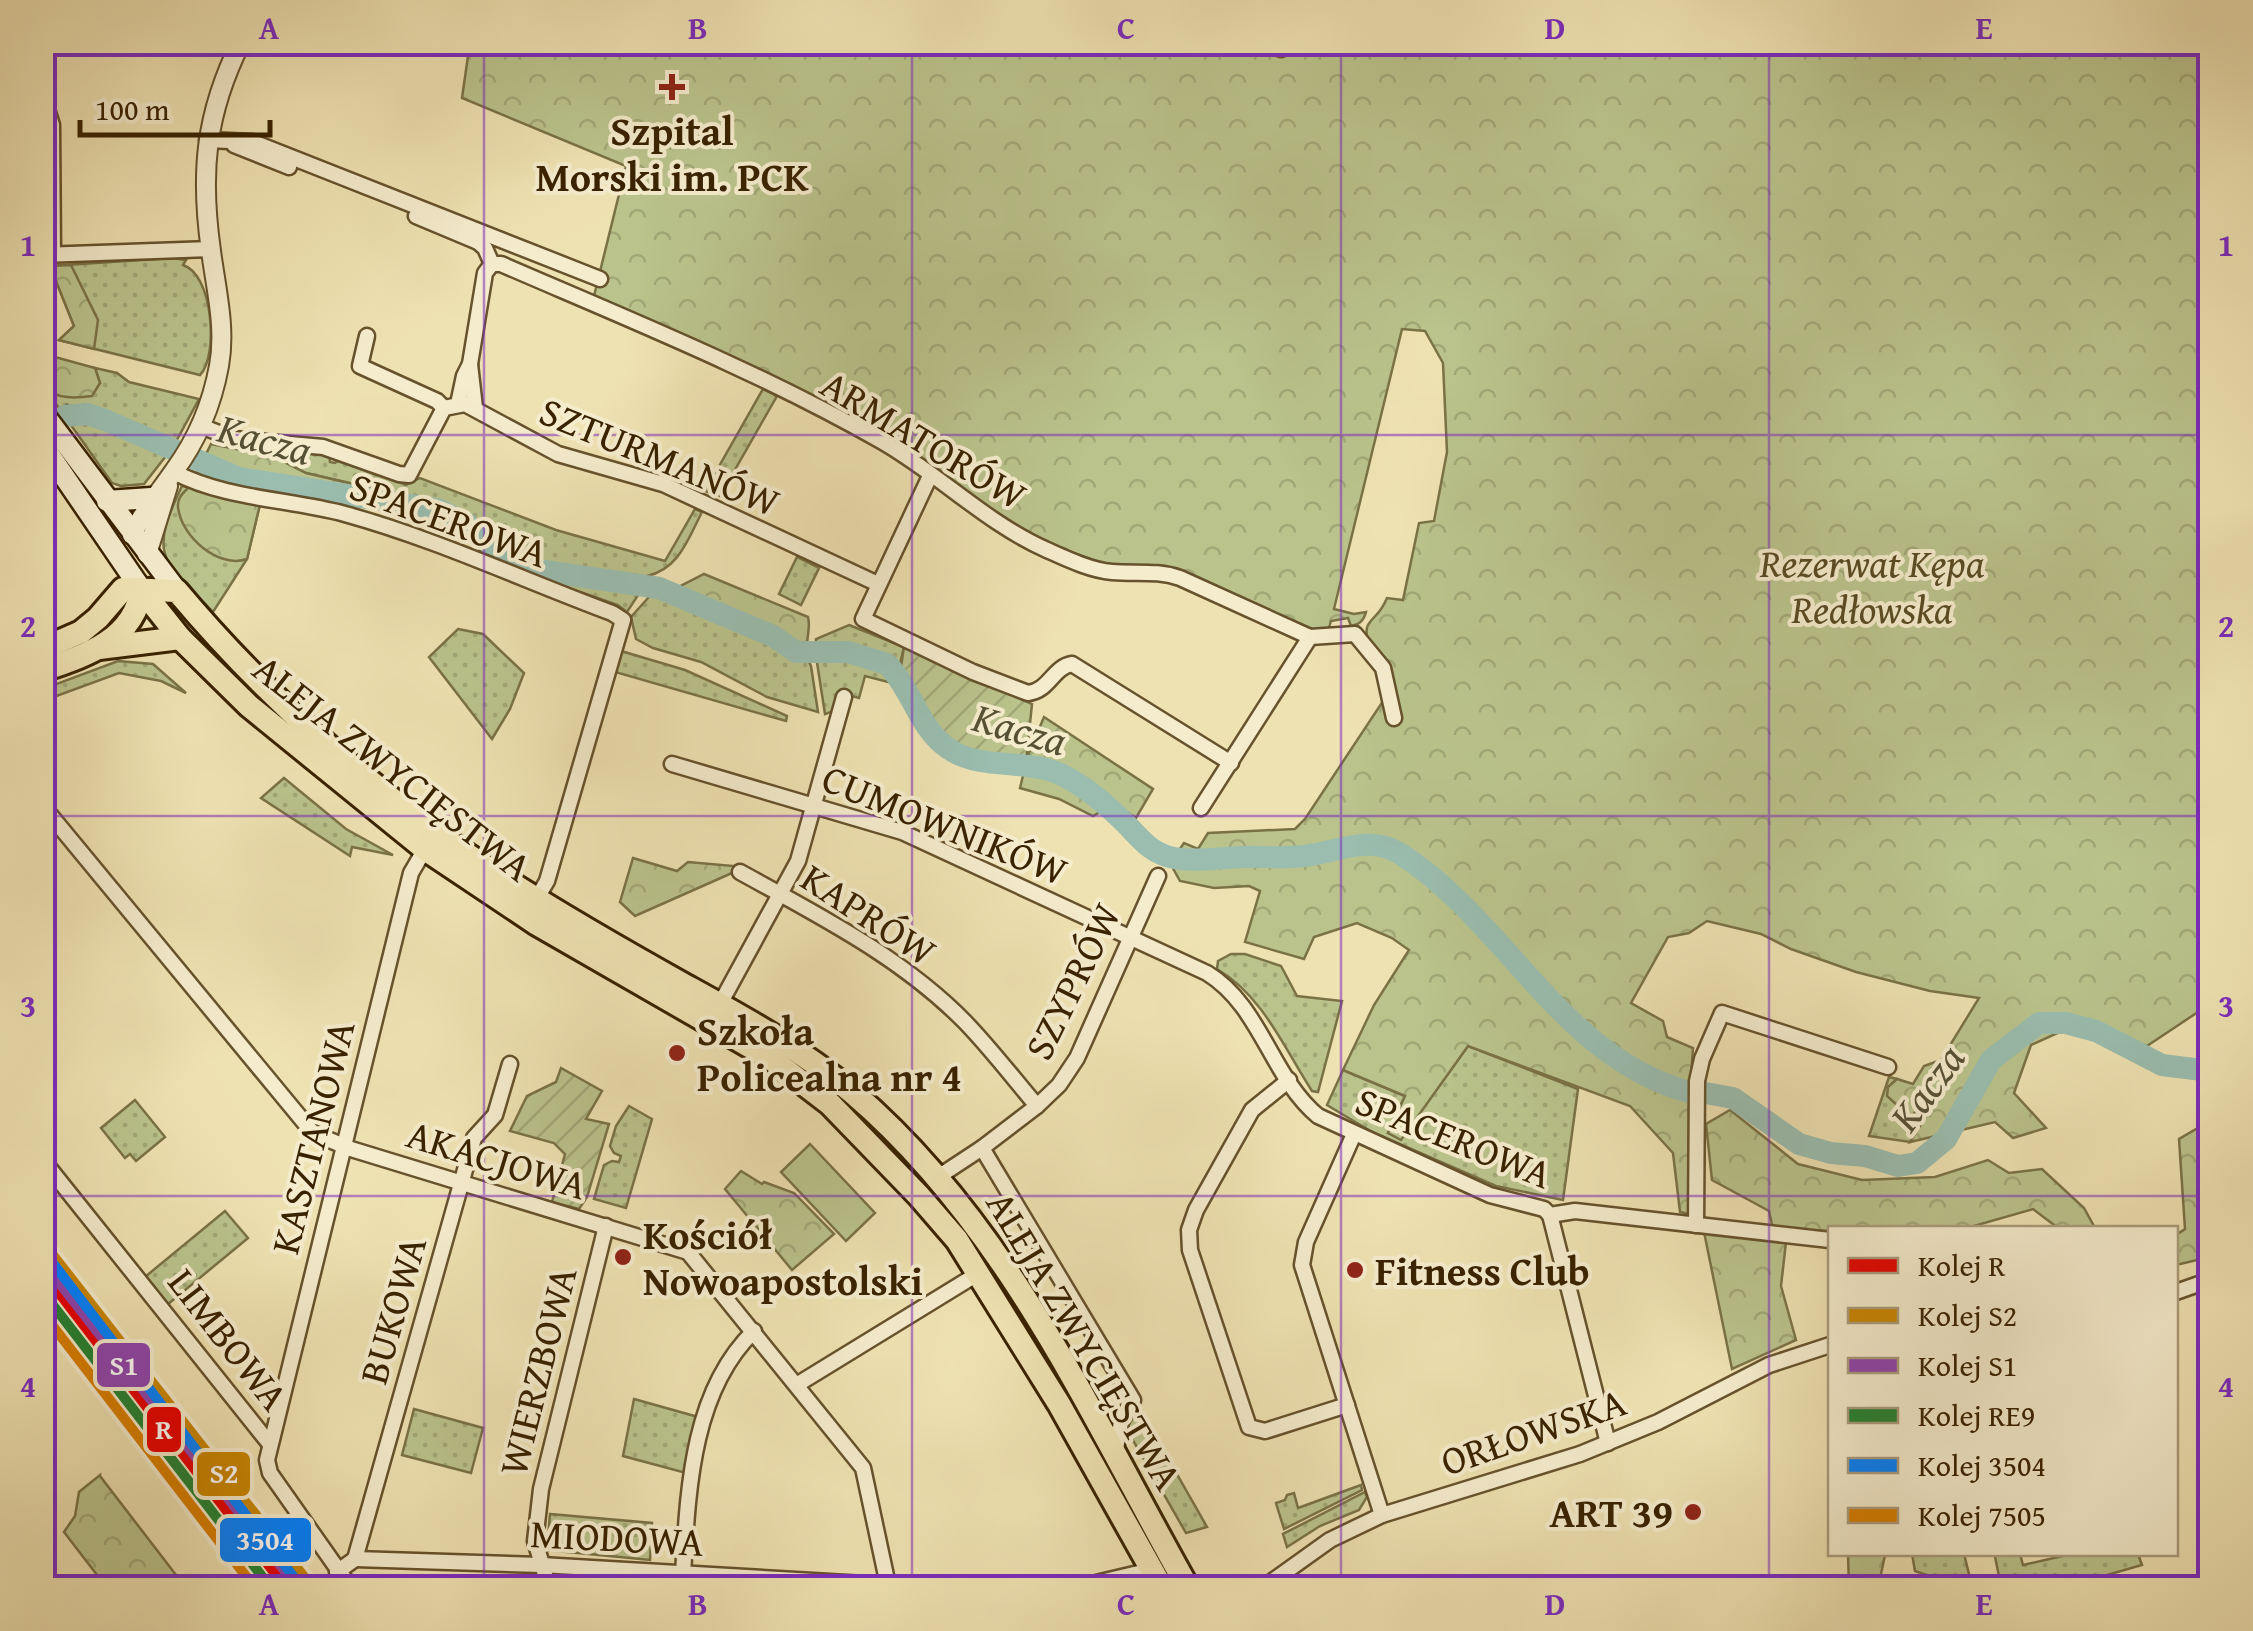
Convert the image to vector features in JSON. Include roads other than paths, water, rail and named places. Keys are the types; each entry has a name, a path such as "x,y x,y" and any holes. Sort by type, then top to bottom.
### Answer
{"main road":[{"name":"ALEJA ZWYCIĘSTWA","path":"42,412 177,591 256,679 338,753 460,849 536,898 774,1035 840,1082 904,1140 972,1217 1017,1284 1188,1588"},
{"name":"ALEJA ZWYCIĘSTWA","path":"42,444 124,566 130,590 275,730 425,849 510,908 770,1058 812,1088 944,1224 979,1273 1060,1404 1156,1579"},
{"path":"107,501 151,498"},
{"path":"124,566 132,535"},
{"path":"124,566 147,554"},
{"path":"42,648 82,632 130,590 147,554"},
{"path":"130,590 177,591"},
{"path":"97,648 133,620 130,590"},
{"path":"42,670 97,648 180,638"}],"street":[{"path":"132,535 151,498 175,470 196,434 220,362 220,312 205,195 206,140 222,84 241,42"},
{"path":"42,94 52,125 48,255 210,250"},
{"path":"206,140 254,142 600,279"},
{"path":"229,143 468,236 485,248 492,264 485,273 470,364 474,408"},
{"path":"512,268 520,247"},
{"name":"ARMATORÓW","path":"492,264 512,268 846,422 886,444 1003,526 1044,548 1108,572 1164,572 1310,637"},
{"name":"SZTURMANÓW","path":"367,336 360,366 437,401 474,408 558,454 663,484 878,584"},
{"path":"196,434 323,447 409,475 451,406 470,364"},
{"path":"147,554 175,470"},
{"name":"SPACEROWA","path":"175,470 200,485 312,506 374,523 612,612 624,620 548,881 536,898"},
{"path":"930,476 863,619 1028,694 1045,687 1062,666 1072,664 1231,763"},
{"path":"1201,808 1310,637 1354,634 1383,668 1394,718"},
{"path":"720,1004 798,862 844,697"},
{"name":"CUMOWNIKÓW","path":"672,764 902,832 1132,936"},
{"name":"AKACJOWA","path":"42,805 306,1126 323,1139 688,1252 864,1468 888,1586"},
{"name":"KASZTANOWA","path":"269,1443 411,873 425,849"},
{"name":"KAPRÓW","path":"740,872 860,940 916,980 965,1022 1037,1106"},
{"name":"SZYPRÓW","path":"938,1177 982,1148 1059,1085 1077,1058 1158,876"},
{"name":"SPACEROWA","path":"1132,936 1224,984 1239,1001 1288,1080 1318,1116 1490,1194 1544,1209 1550,1215 1575,1211 1828,1240"},
{"path":"1696,1226 1697,1081 1722,1012 1888,1066"},
{"name":"BUKOWA","path":"355,1559 474,1138 495,1116 510,1064"},
{"path":"1288,1080 1252,1110 1192,1219 1190,1250 1248,1427 1265,1431 1346,1405"},
{"path":"1354,1134 1306,1242 1302,1264 1382,1515"},
{"path":"982,1148 1133,1400 1121,1422 1114,1455"},
{"name":"LIMBOWA","path":"42,1159 269,1443 270,1474 351,1588"},
{"path":"1550,1215 1608,1444"},
{"name":"WIERZBOWA","path":"550,1588 535,1541 541,1489 606,1226"},
{"path":"798,1384 979,1273"},
{"path":"2178,1291 2210,1280"},
{"path":"683,1574 690,1484 703,1424 732,1354 754,1331"},
{"name":"ORŁOWSKA","path":"1263,1588 1330,1540 1382,1515 1608,1444 1769,1365 1828,1345"},
{"path":"337,1572 355,1559"},
{"name":"MIODOWA","path":"355,1559 541,1565 811,1584 934,1588"},
{"path":"1075,1588 1156,1579"}],"waterway":[{"path":"67,405 80,415"},
{"name":"Kacza","path":"65,416 87,414 105,420 239,478 437,509 466,523 504,556 531,569 659,588 773,636 796,652 848,652 887,664 930,730 949,749 977,760 1038,767 1066,777 1105,805 1147,845 1166,856 1191,860 1288,857 1352,846 1388,848 1437,881 1569,1019 1604,1049 1644,1074 1689,1092"},
{"name":"Kacza","path":"1700,1092 1733,1098 1799,1144 1898,1166 1917,1163 1946,1139 1991,1060 2039,1023 2066,1023 2096,1031 2162,1065 2210,1071"}],"rail line":[{"name":"S2","path":"42,1241 313,1588"},
{"name":"S1","path":"42,1261 298,1588"},
{"name":"3504","path":"52,1262 296,1580"},
{"name":"R","path":"42,1271 286,1588"},
{"name":"RE9","path":"42,1291 271,1588"},
{"name":"7505","path":"42,1312 255,1588"}],"place":[{"name":"Szpital Morski im. PCK","path":"672,87"},
{"name":"Szkoła Policealna nr 4","path":"677,1053"},
{"name":"Kościół Nowoapostolski","path":"623,1257"},
{"name":"Fitness Club","path":"1355,1270"},
{"name":"ART 39","path":"1693,1512"}],"park label":[{"name":"Rezerwat Kępa Redłowska","path":"1872,585"}]}
